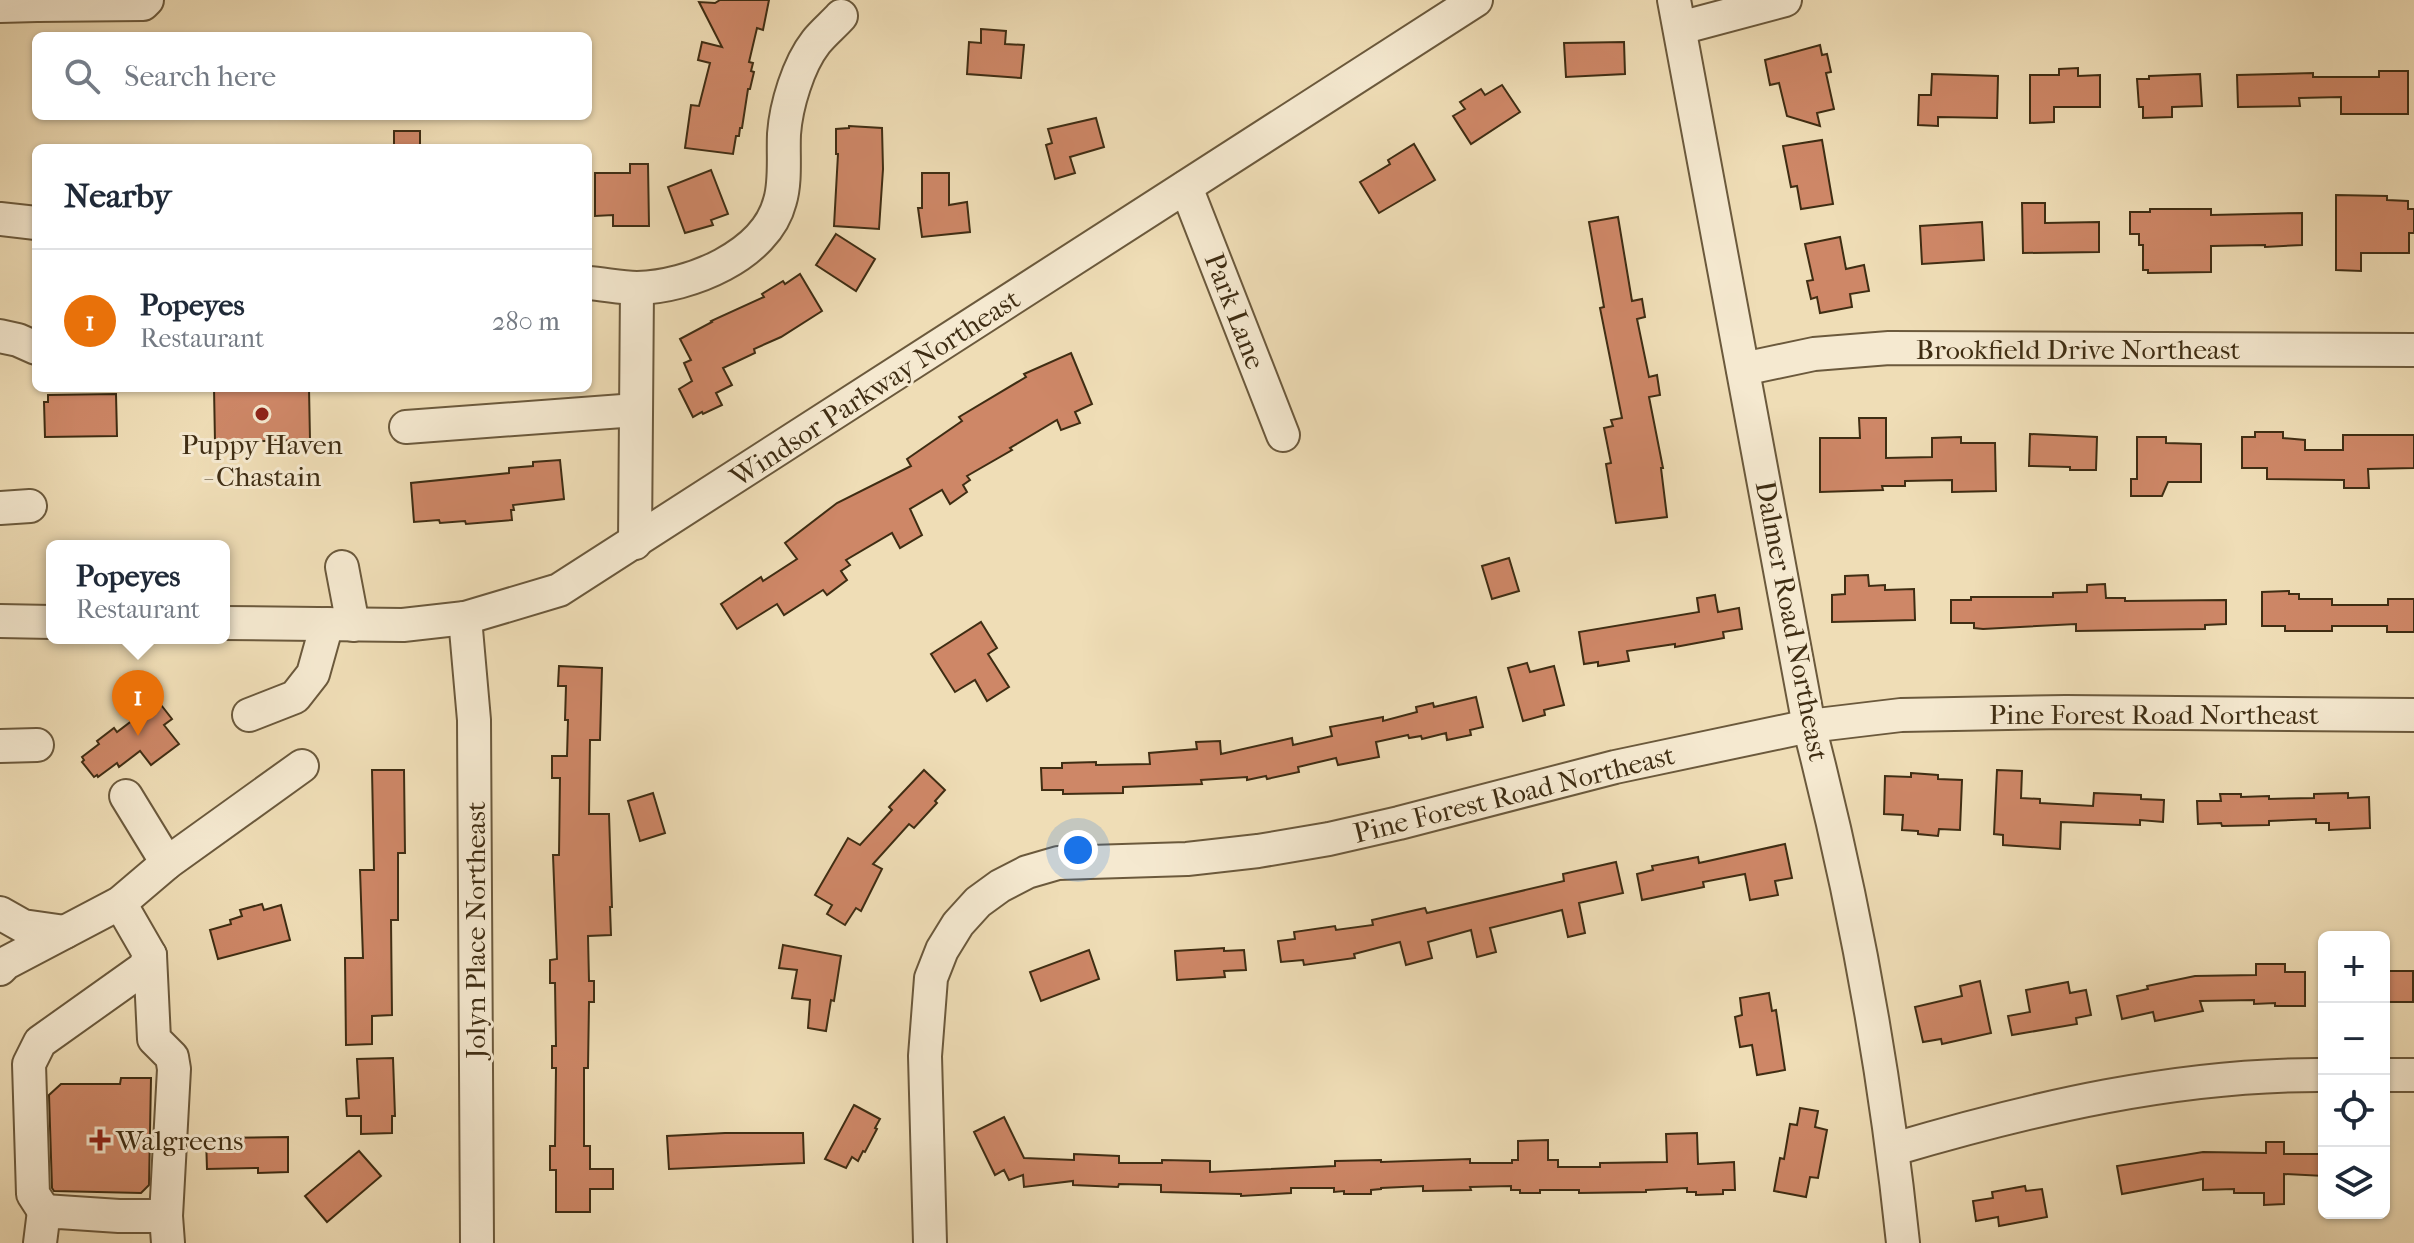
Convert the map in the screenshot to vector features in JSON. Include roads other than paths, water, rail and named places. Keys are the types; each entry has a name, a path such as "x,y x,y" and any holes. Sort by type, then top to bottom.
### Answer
{"street":[{"path":"0,6 37,2 143,4 147,0"},
{"name":"Windsor Parkway Northeast","path":"230,623 403,625 465,618 559,590 1476,0"},
{"path":"1677,14 1738,11 1785,0"},
{"name":"Dalmer Road Northeast","path":"1677,14 1809,726 1836,829 1853,913 1894,1149 1903,1243"},
{"path":"592,283 637,288 679,281 711,270 748,250 766,232 776,216 781,198 784,129 797,76 815,43 841,16"},
{"name":"Park Lane","path":"1186,187 1283,435"},
{"path":"0,219 32,223"},
{"path":"635,543 637,288"},
{"path":"0,336 32,346"},
{"name":"Brookfield Drive Northeast","path":"1743,369 1814,354 1889,348 2414,350"},
{"path":"406,427 636,410"},
{"path":"249,715 295,697 313,674 340,624 342,567"},
{"name":"Jolyn Place Northeast","path":"465,618 474,720 477,1243"},
{"path":"0,621 46,622"},
{"name":"Pine Forest Road Northeast","path":"930,1243 925,1056 931,978 942,950 958,924 978,902 1027,872 1058,863 1187,859 1329,839 1615,767 1809,726 1901,715 2066,712 2414,715"},
{"path":"0,746 37,745"},
{"path":"0,969 120,903 167,863 302,766"},
{"path":"126,796 167,863"},
{"path":"44,1211 119,1216 167,1230 174,1069 172,1057 154,1039 150,955 120,903"},
{"path":"0,913 23,926 65,932"},
{"path":"40,1243 44,1211 33,1194 29,1064 40,1042 144,968 150,955"},
{"path":"1894,1149 1975,1125 2154,1089 2277,1076 2318,1075"},
{"path":"2390,1075 2414,1075"}],"place":[{"name":"Puppy Haven - Chastain","path":"262,414"},
{"name":"Popeyes","path":"138,736"},
{"name":"Walgreens","path":"100,1140"}]}
